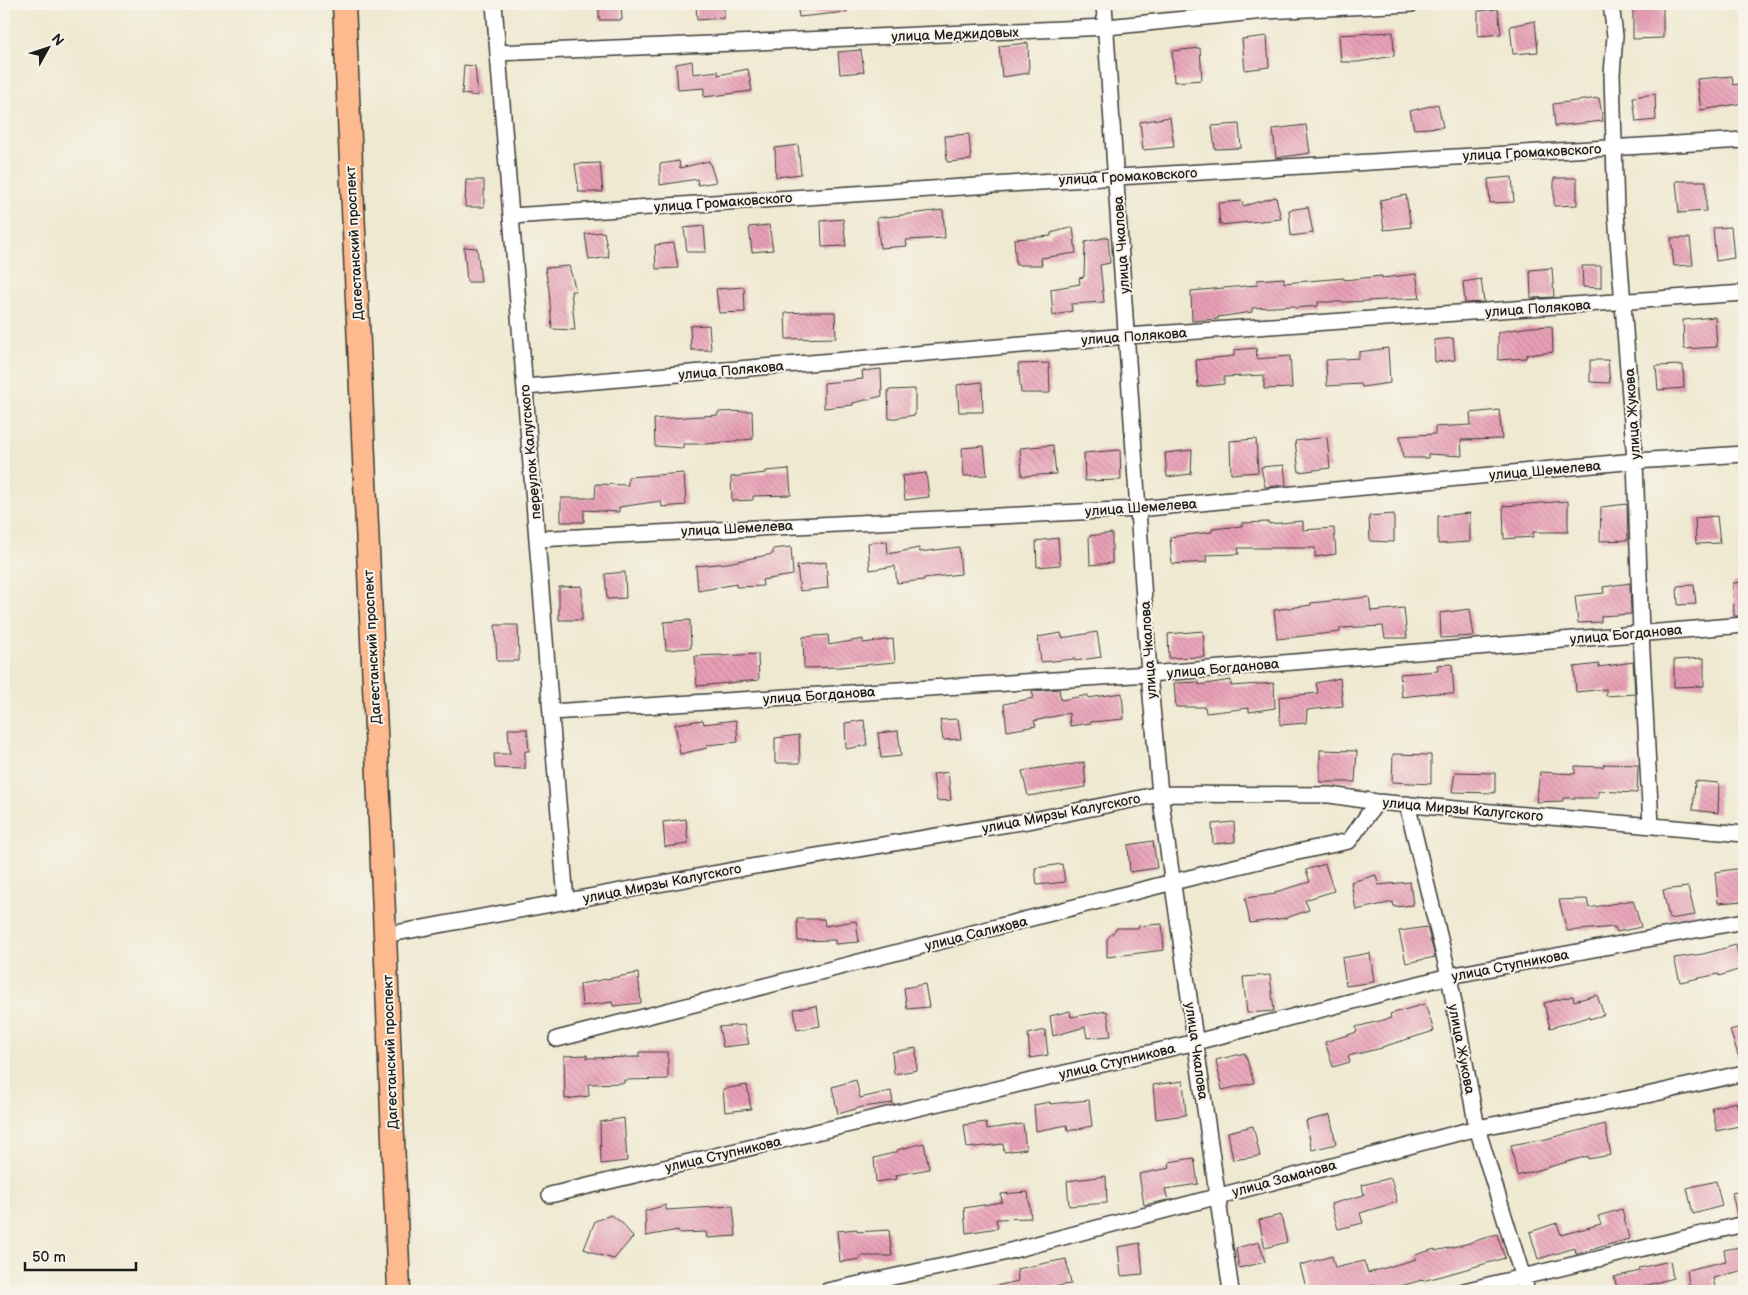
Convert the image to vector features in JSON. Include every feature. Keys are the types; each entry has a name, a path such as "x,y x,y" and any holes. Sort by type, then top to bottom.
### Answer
{"highway":[{"name":"Дагестанский проспект","path":"344,4 399,1291"}],"street":[{"name":"переулок Калугского","path":"494,4 566,901"},
{"name":"улица Чкалова","path":"1104,4 1149,674 1160,794 1232,1291"},
{"name":"улица Меджидовых","path":"498,53 1107,27 1266,8 1412,4"},
{"name":"улица Жукова","path":"1611,4 1615,36 1612,74 1616,213 1635,461 1640,632 1651,825"},
{"name":"улица Громаковского","path":"511,216 1117,177 1744,140"},
{"name":"улица Полякова","path":"525,387 1127,336 1623,303 1744,293"},
{"name":"улица Шемелева","path":"537,539 1138,509 1635,461 1744,454"},
{"name":"улица Богданова","path":"551,712 1149,674 1640,632 1744,625"},
{"name":"улица Мирзы Калугского","path":"385,935 750,867 1033,820 1160,794 1330,795 1377,802 1744,834"},
{"name":"улица Салихова","path":"557,1039 1173,882 1349,841 1377,802"},
{"name":"улица Жукова","path":"1407,804 1448,976 1477,1128 1526,1284"},
{"name":"улица Ступникова","path":"550,1195 1196,1042 1448,976 1744,920"},
{"name":"улица Заманова","path":"827,1291 996,1255 1477,1128 1647,1095 1744,1073"},
{"path":"1464,1291 1526,1284 1744,1224"}],"building":[{"path":"599,4 621,4 622,20 599,20"},
{"path":"696,4 724,4 724,18 697,20"},
{"path":"797,4 847,4 847,12 799,17"},
{"path":"1633,4 1663,4 1663,38 1633,39"},
{"path":"1498,9 1501,34 1478,36 1478,11"},
{"path":"1535,21 1538,52 1513,54 1510,26"},
{"path":"1393,32 1394,56 1358,62 1341,62 1339,35"},
{"path":"1267,36 1269,67 1245,70 1242,39"},
{"path":"1028,43 1029,73 1002,77 999,46"},
{"path":"1200,48 1202,80 1174,82 1172,51"},
{"path":"861,50 864,72 840,74 838,52"},
{"path":"692,61 693,74 718,71 718,75 748,69 752,91 704,97 704,88 678,90 676,64"},
{"path":"464,65 475,66 478,96 462,94"},
{"path":"1732,76 1733,85 1744,83 1744,103 1701,110 1697,79"},
{"path":"1655,94 1656,120 1636,122 1633,97"},
{"path":"1599,98 1603,121 1555,126 1553,104"},
{"path":"1438,104 1443,127 1414,129 1410,111"},
{"path":"1170,117 1174,147 1143,150 1140,122"},
{"path":"1239,124 1241,148 1215,149 1212,126"},
{"path":"1306,125 1310,153 1276,158 1273,129"},
{"path":"969,134 971,160 947,162 945,136"},
{"path":"798,145 801,174 776,177 775,148"},
{"path":"679,161 680,168 709,161 716,182 698,185 697,179 660,185 660,164"},
{"path":"600,163 603,192 579,192 575,164"},
{"path":"1512,177 1514,202 1490,203 1488,179"},
{"path":"1554,178 1577,178 1577,205 1554,206"},
{"path":"466,180 484,180 484,207 465,207"},
{"path":"1676,181 1706,181 1706,211 1679,213"},
{"path":"1406,195 1411,227 1384,230 1380,200"},
{"path":"1276,197 1281,219 1220,225 1218,203 1242,201 1243,206"},
{"path":"1308,207 1313,233 1291,236 1289,210"},
{"path":"943,210 945,238 906,240 907,246 880,248 877,218"},
{"path":"843,219 846,246 822,247 821,221"},
{"path":"769,225 773,250 752,252 749,227"},
{"path":"704,226 706,252 687,252 684,228"},
{"path":"1073,227 1076,253 1041,258 1042,265 1016,265 1014,239 1051,236 1051,233"},
{"path":"1731,227 1734,258 1716,261 1713,228"},
{"path":"604,232 609,257 589,260 585,234"},
{"path":"1108,237 1110,263 1100,265 1104,302 1071,304 1072,311 1053,316 1051,289 1080,284 1079,278 1084,277 1085,242"},
{"path":"1671,238 1690,238 1693,265 1674,266"},
{"path":"674,243 678,268 656,269 655,245"},
{"path":"464,247 477,248 481,282 467,282"},
{"path":"569,266 576,291 571,291 575,330 552,329 545,268"},
{"path":"1582,266 1601,266 1601,288 1583,287"},
{"path":"1552,268 1554,297 1531,298 1530,270"},
{"path":"1416,274 1420,298 1318,302 1318,306 1295,308 1294,306 1252,308 1252,312 1218,317 1218,319 1192,321 1191,291 1257,285 1257,280 1284,278 1284,283 1382,276 1382,278"},
{"path":"1481,279 1484,302 1465,303 1463,282"},
{"path":"744,287 745,312 719,313 716,289"},
{"path":"835,312 836,338 786,339 785,313"},
{"path":"1715,317 1717,347 1684,349 1683,320"},
{"path":"709,325 711,350 691,350 690,326"},
{"path":"1552,326 1553,352 1526,355 1526,358 1498,360 1498,332"},
{"path":"1453,338 1455,360 1435,362 1434,340"},
{"path":"1256,348 1257,359 1290,356 1292,388 1264,389 1264,375 1224,377 1224,384 1198,387 1196,360 1234,356 1234,350"},
{"path":"1388,348 1390,383 1362,387 1361,384 1327,386 1326,360 1359,358 1359,352"},
{"path":"1590,360 1608,360 1610,383 1590,382"},
{"path":"1049,363 1050,393 1021,393 1018,364"},
{"path":"1683,365 1684,388 1658,390 1656,366"},
{"path":"881,369 882,396 853,403 853,405 824,408 824,383 863,379 862,371"},
{"path":"982,382 983,412 959,412 957,385"},
{"path":"915,389 915,415 889,419 888,390"},
{"path":"1499,410 1502,439 1461,440 1462,456 1428,454 1428,458 1403,458 1400,436 1435,434 1435,427 1471,425 1470,413"},
{"path":"752,411 753,439 707,444 683,444 683,448 655,446 654,419 718,415 718,412"},
{"path":"1327,437 1330,468 1299,472 1295,441"},
{"path":"1256,439 1258,472 1231,474 1230,441"},
{"path":"1053,445 1056,474 1022,476 1020,448"},
{"path":"984,446 987,475 964,476 962,448"},
{"path":"1120,450 1121,480 1085,481 1084,453"},
{"path":"1192,450 1191,474 1167,477 1165,453"},
{"path":"1284,465 1286,485 1265,487 1261,467"},
{"path":"789,469 791,495 753,496 753,500 732,501 731,477"},
{"path":"684,473 686,505 662,507 661,501 619,507 619,512 584,510 584,522 561,522 561,498 595,498 596,484 628,485 628,477"},
{"path":"926,473 929,497 905,500 902,476"},
{"path":"1568,501 1568,532 1533,532 1533,537 1504,539 1503,506"},
{"path":"1627,504 1628,540 1600,541 1601,507"},
{"path":"1470,513 1470,542 1438,544 1438,516"},
{"path":"1394,514 1394,542 1370,541 1369,516"},
{"path":"1717,516 1720,543 1696,544 1695,518"},
{"path":"1303,521 1303,530 1334,528 1336,554 1315,557 1315,548 1238,548 1239,554 1206,555 1207,562 1172,564 1170,537 1212,532 1212,529 1242,526 1242,523 1269,522 1269,524"},
{"path":"1112,533 1112,563 1090,565 1089,536"},
{"path":"1058,538 1060,565 1037,567 1036,541"},
{"path":"887,541 888,554 919,548 920,552 959,547 961,574 897,583 895,566 870,570 868,543"},
{"path":"791,547 793,575 762,580 763,586 736,587 736,584 698,591 696,566 727,563 773,554 773,549"},
{"path":"826,562 828,588 800,591 797,566"},
{"path":"625,572 626,598 607,599 605,574"},
{"path":"1744,582 1744,616 1734,616 1733,583"},
{"path":"1630,583 1631,614 1601,616 1601,622 1578,623 1575,596 1604,593 1603,587"},
{"path":"1694,585 1696,604 1678,605 1677,586"},
{"path":"582,586 582,620 559,620 559,587"},
{"path":"1369,597 1371,611 1404,608 1407,638 1385,638 1383,626 1340,628 1340,632 1277,639 1274,610 1311,605 1311,603"},
{"path":"1470,609 1474,636 1441,638 1440,613"},
{"path":"690,620 691,648 666,650 664,622"},
{"path":"495,625 518,625 519,661 497,661"},
{"path":"1203,631 1205,657 1169,658 1168,634"},
{"path":"1097,632 1101,657 1075,661 1075,659 1041,662 1038,637 1061,633 1062,638"},
{"path":"828,635 829,645 863,639 863,643 893,639 895,662 804,668 803,637"},
{"path":"758,654 759,680 697,686 695,656"},
{"path":"1704,658 1704,686 1674,687 1674,660"},
{"path":"1633,662 1635,694 1606,696 1606,689 1576,692 1574,667 1599,664 1599,667"},
{"path":"1452,664 1454,694 1436,693 1402,697 1400,674 1438,671 1437,665"},
{"path":"1340,678 1343,706 1307,710 1306,723 1280,725 1279,697 1318,693 1316,683"},
{"path":"1231,680 1231,686 1274,683 1275,708 1249,712 1249,708 1206,713 1205,707 1176,707 1174,683 1199,682 1199,685"},
{"path":"1059,689 1061,700 1088,695 1088,698 1122,693 1124,719 1070,726 1069,713 1034,721 1036,726 1007,731 1004,704 1034,698 1032,691"},
{"path":"958,719 961,739 943,740 940,720"},
{"path":"703,720 704,724 736,720 738,742 707,745 707,748 680,754 675,724"},
{"path":"864,720 867,745 846,749 845,723"},
{"path":"508,729 527,729 529,751 525,751 525,769 495,768 494,754 510,754"},
{"path":"898,731 901,756 881,758 878,733"},
{"path":"799,735 800,763 775,763 775,738"},
{"path":"1320,750 1357,751 1355,782 1320,782"},
{"path":"1393,754 1431,755 1431,784 1392,782"},
{"path":"1084,762 1086,787 1028,796 1022,771"},
{"path":"1604,764 1638,765 1637,793 1598,791 1598,798 1563,798 1563,801 1536,802 1540,772 1575,774 1575,766 1603,767"},
{"path":"948,772 951,800 937,801 933,774"},
{"path":"1455,772 1495,773 1495,793 1452,792"},
{"path":"1695,781 1719,783 1718,813 1693,810"},
{"path":"686,819 688,844 665,847 663,822"},
{"path":"1234,822 1235,842 1213,844 1212,824"},
{"path":"1153,841 1157,868 1130,872 1128,845"},
{"path":"1062,864 1065,882 1037,885 1035,868"},
{"path":"1325,864 1334,891 1305,900 1309,910 1286,918 1250,923 1245,898 1276,894 1275,892 1310,882 1306,870"},
{"path":"1742,868 1744,901 1718,903 1715,872"},
{"path":"1376,875 1378,885 1410,882 1413,905 1394,907 1393,902 1356,910 1351,882"},
{"path":"1688,887 1695,915 1669,919 1663,890"},
{"path":"1587,899 1589,908 1633,900 1641,927 1617,932 1615,927 1567,931 1559,900"},
{"path":"797,919 824,919 825,926 856,921 859,942 835,944 835,940 798,941"},
{"path":"1162,924 1164,950 1107,957 1107,939 1117,928 1138,928 1138,926"},
{"path":"1427,927 1435,957 1406,963 1399,931"},
{"path":"1736,945 1741,969 1719,976 1719,974 1680,982 1674,958 1703,954"},
{"path":"1370,953 1374,982 1346,986 1342,958"},
{"path":"638,973 641,1003 613,1006 612,1002 582,1006 580,984"},
{"path":"1270,975 1274,1011 1247,1013 1243,977"},
{"path":"925,984 929,1007 907,1009 904,988"},
{"path":"1597,995 1604,1015 1589,1019 1589,1017 1550,1028 1544,1003 1573,996 1574,1001"},
{"path":"1425,1004 1434,1031 1382,1048 1348,1056 1350,1062 1333,1067 1325,1042 1357,1032 1356,1027 1391,1018 1390,1014"},
{"path":"817,1006 820,1026 797,1030 794,1009"},
{"path":"1070,1011 1071,1017 1107,1011 1111,1036 1087,1038 1085,1027 1053,1036 1050,1016"},
{"path":"744,1025 749,1044 723,1047 719,1027"},
{"path":"1744,1026 1744,1064 1741,1064 1730,1030"},
{"path":"1045,1030 1048,1055 1030,1058 1028,1034"},
{"path":"916,1048 917,1070 894,1074 892,1052"},
{"path":"639,1052 668,1052 668,1079 624,1080 624,1083 588,1084 589,1096 565,1099 564,1056 587,1055 587,1058 639,1057"},
{"path":"1245,1053 1254,1083 1222,1090 1216,1060"},
{"path":"856,1080 860,1098 891,1091 893,1103 862,1107 838,1114 832,1087"},
{"path":"1183,1081 1186,1115 1156,1119 1153,1085"},
{"path":"747,1085 751,1109 725,1112 723,1089"},
{"path":"1089,1100 1092,1126 1068,1131 1067,1125 1036,1131 1034,1105 1050,1102 1050,1104"},
{"path":"1736,1102 1743,1125 1717,1131 1712,1108"},
{"path":"1330,1115 1336,1144 1312,1150 1306,1121"},
{"path":"624,1118 627,1161 601,1164 600,1122"},
{"path":"986,1122 987,1129 1023,1124 1026,1149 1004,1152 1003,1144 967,1148 964,1125"},
{"path":"1605,1124 1611,1155 1588,1159 1588,1156 1517,1176 1511,1145 1538,1141"},
{"path":"1253,1126 1260,1156 1233,1160 1228,1132"},
{"path":"924,1143 929,1169 896,1175 897,1179 876,1182 874,1158"},
{"path":"1194,1158 1198,1184 1165,1189 1168,1200 1144,1205 1139,1174 1170,1168 1169,1162"},
{"path":"1106,1176 1107,1203 1069,1206 1067,1181"},
{"path":"1391,1178 1397,1202 1360,1213 1363,1223 1338,1229 1331,1204 1364,1195 1362,1185"},
{"path":"1716,1181 1722,1206 1693,1214 1687,1188"},
{"path":"1744,1190 1744,1215 1737,1216 1732,1193"},
{"path":"1028,1192 1031,1218 996,1219 998,1228 966,1233 964,1208 1002,1202 1001,1194"},
{"path":"666,1205 666,1210 733,1206 736,1236 707,1238 706,1232 679,1233 678,1230 646,1236 645,1211"},
{"path":"1622,1209 1629,1239 1576,1254 1575,1248 1538,1259 1530,1232 1557,1223 1561,1235 1601,1224 1598,1216"},
{"path":"611,1215 622,1223 633,1237 614,1259 584,1249 595,1221"},
{"path":"1281,1215 1287,1242 1265,1248 1259,1220"},
{"path":"857,1229 857,1232 889,1230 892,1256 860,1256 860,1259 840,1262 837,1231"},
{"path":"1497,1234 1505,1258 1383,1291 1376,1291 1375,1285 1343,1291 1307,1291 1300,1265 1332,1256 1335,1268 1364,1261 1368,1273 1416,1259 1415,1255 1435,1249 1435,1251 1466,1244"},
{"path":"1259,1242 1265,1262 1239,1268 1236,1248"},
{"path":"1140,1243 1143,1274 1121,1276 1118,1247"},
{"path":"1744,1246 1744,1270 1713,1278 1716,1291 1690,1291 1687,1270 1726,1261 1724,1250"},
{"path":"1066,1259 1071,1284 1045,1288 1045,1291 996,1291 996,1286 1018,1281 1017,1269"},
{"path":"1670,1261 1673,1278 1637,1288 1637,1291 1618,1291 1614,1277 1640,1271 1639,1268"}]}
